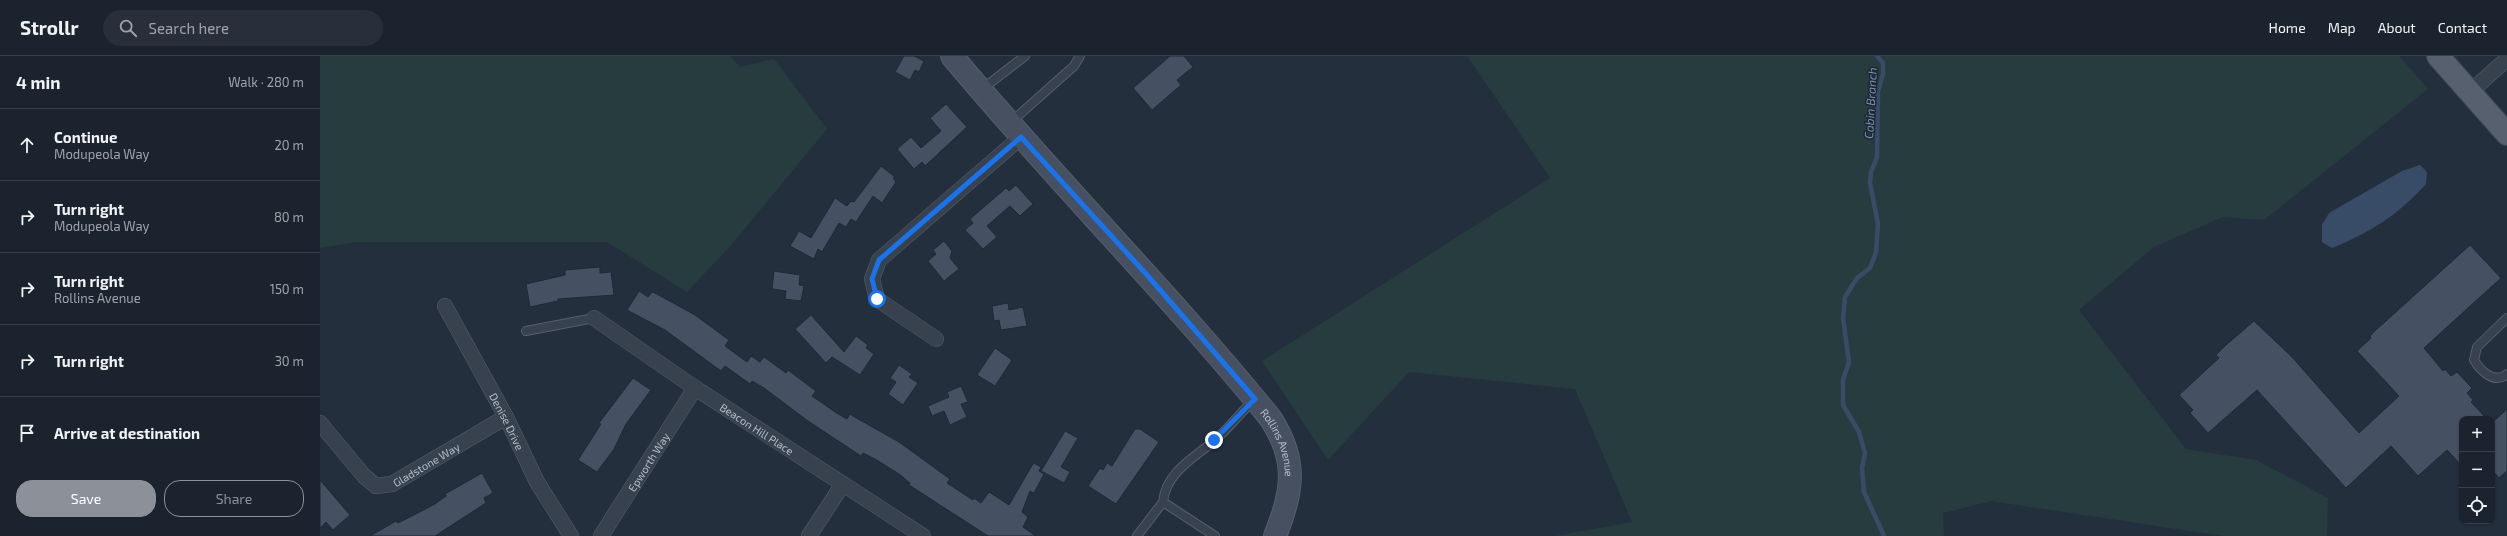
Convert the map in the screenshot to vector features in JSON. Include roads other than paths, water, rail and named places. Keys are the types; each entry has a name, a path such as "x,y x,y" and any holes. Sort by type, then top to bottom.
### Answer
{"main road":[{"path":"2438,56 2507,134"}],"street":[{"name":"Rollins Avenue","path":"952,56 1015,130 1152,280 1271,419 1283,440 1290,466 1288,499 1275,536"},
{"path":"2470,92 2507,59"},
{"path":"936,339 877,299 872,279 879,260 1015,130"},
{"name":"Denise Drive","path":"445,306 506,417 537,482 571,536"},
{"name":"Beacon Hill Place","path":"594,318 695,388 922,536"},
{"name":"Epworth Way","path":"601,536 695,388"},
{"name":"Gladstone Way","path":"320,423 364,476 376,486 392,484 506,417"},
{"path":"809,536 843,484"}],"lane":[{"path":"981,90 1025,56"},
{"path":"1015,130 1074,66 1080,56"},
{"path":"526,331 594,318"},
{"path":"2507,318 2476,346 2474,360 2486,375 2496,378 2507,374"},
{"path":"1136,536 1163,502 1164,494 1172,476 1201,449 1214,440 1255,399"},
{"path":"1163,502 1215,536"}],"water":[{"path":"2420,165 2427,172 2426,184 2394,214 2359,236 2332,248 2322,242 2322,225 2329,213 2402,171"}],"waterway":[{"name":"Cabin Branch","path":"1877,56 1883,63 1883,74 1878,92 1877,157 1871,172 1870,183 1878,224 1876,252 1870,268 1857,278 1845,297 1843,318 1849,362 1843,380 1843,405 1859,432 1865,453 1862,468 1864,492 1884,536"}]}
